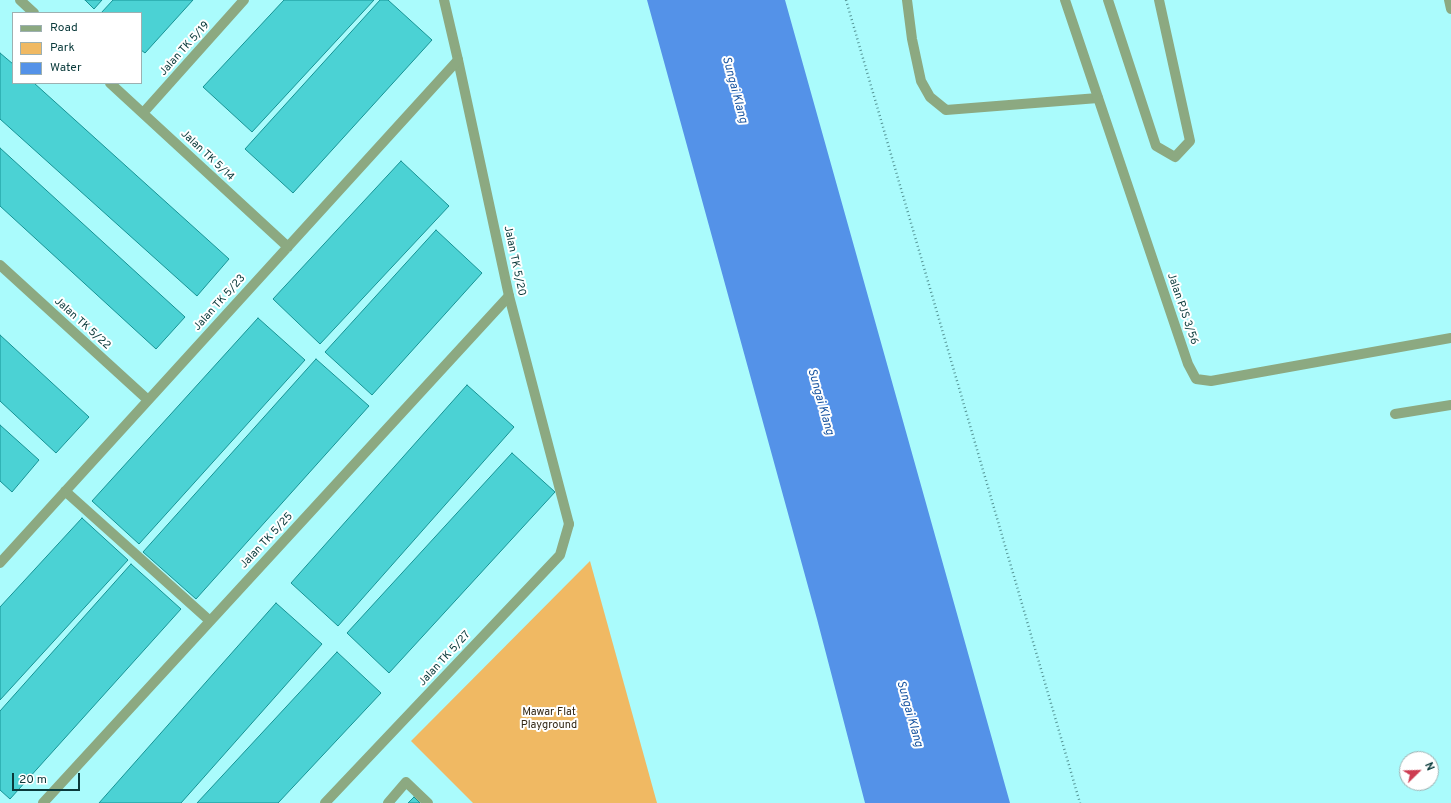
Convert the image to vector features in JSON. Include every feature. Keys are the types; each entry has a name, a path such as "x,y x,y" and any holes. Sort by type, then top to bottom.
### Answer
{"street":[{"path":"20,0 33,12"},
{"name":"Jalan TK 5/19","path":"143,113 244,0"},
{"name":"Jalan TK 5/20","path":"444,0 509,296 568,524"},
{"path":"907,0 912,39 921,81 930,97 946,110 1098,98"},
{"name":"Jalan PJS 3/56","path":"1065,0 1188,364 1196,379 1211,381 1451,338"},
{"path":"1108,0 1156,146 1175,157 1190,141 1158,0"},
{"path":"1449,0 1451,9"},
{"name":"Jalan TK 5/23","path":"0,563 4,551 65,491 458,60"},
{"name":"Jalan TK 5/14","path":"111,84 288,247"},
{"name":"Jalan TK 5/22","path":"0,265 148,400"},
{"name":"Jalan TK 5/25","path":"43,803 509,296"},
{"path":"1395,414 1451,405"},
{"path":"65,491 210,621"},
{"name":"Jalan TK 5/27","path":"325,803 560,555 568,524"},
{"path":"388,803 406,782 428,803"}],"path":[{"path":"846,0 1080,803"}],"green space":[{"name":"Mawar Flat Playground","path":"590,561 657,803 473,803 411,741"}],"water":[{"name":"Sungai Klang","path":"647,0 785,0 1010,803 865,803 817,619"}],"building":[{"path":"85,0 102,0 94,9"},
{"path":"113,0 193,0 145,53 142,51 142,12 102,12"},
{"path":"284,0 374,0 252,132 203,87"},
{"path":"380,0 388,0 432,40 293,193 245,149"},
{"path":"0,53 12,63 12,84 35,84 229,259 197,296 0,119"},
{"path":"0,148 185,317 156,349 0,206"},
{"path":"401,161 449,206 320,344 273,299"},
{"path":"436,230 482,273 372,395 325,352"},
{"path":"258,318 305,360 139,544 92,501"},
{"path":"0,335 89,417 56,453 0,401"},
{"path":"316,359 369,406 196,599 143,552"},
{"path":"467,385 514,427 338,626 291,583"},
{"path":"0,425 39,460 12,492 0,481"},
{"path":"512,453 555,492 389,673 347,633"},
{"path":"82,518 128,560 0,700 0,607"},
{"path":"131,564 181,609 10,799 0,790 0,711"},
{"path":"276,603 322,644 181,803 99,803"},
{"path":"337,652 381,693 278,803 197,803"},
{"path":"414,797 420,803 408,803"}]}
